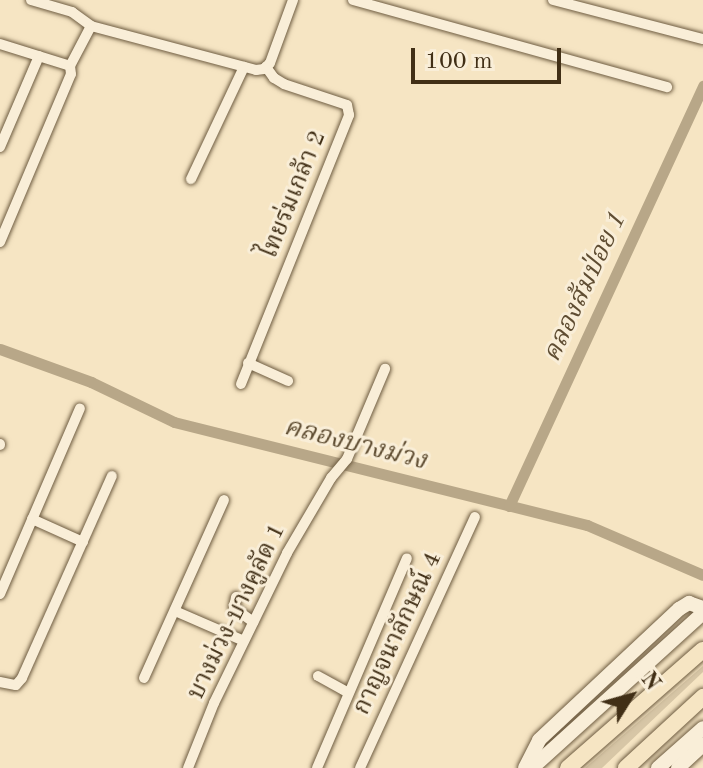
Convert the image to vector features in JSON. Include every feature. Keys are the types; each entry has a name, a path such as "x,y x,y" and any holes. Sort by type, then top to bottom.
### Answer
{"highway":[{"path":"568,768 703,650"},
{"path":"626,768 703,697"}],"main road":[{"path":"525,768 539,740 679,609 689,603 703,610 532,768"},
{"path":"658,768 703,728"},
{"path":"678,768 703,745"}],"street":[{"path":"31,0 72,12 91,26 256,70 266,67 293,0"},
{"path":"353,0 667,87"},
{"path":"555,0 703,39"},
{"path":"0,242 71,74 70,66 91,26"},
{"path":"0,44 70,66"},
{"path":"0,147 39,56"},
{"path":"191,179 244,67"},
{"name":"ไทยร่มเกล้า 2","path":"241,384 349,115 347,105 284,84 274,78 266,67"},
{"path":"248,363 288,381"},
{"name":"บางม่วง-บางคูลัด 1","path":"188,768 287,553 331,478 347,459 385,369"},
{"path":"0,594 80,408"},
{"path":"0,682 16,685 22,678 112,476"},
{"path":"144,678 224,500"},
{"name":"กาญจนาลักษณ์ 4","path":"360,768 475,517"},
{"path":"32,519 83,542"},
{"path":"317,768 407,558"},
{"path":"236,597 234,608 253,622"},
{"path":"175,611 244,641"},
{"path":"318,676 349,693"}],"shaded area":[{"path":"703,666 703,672 602,768 585,768"}],"waterway":[{"name":"คลองส้มป่อย 1","path":"509,506 703,86"},
{"name":"คลองบางม่วง","path":"0,349 91,382 174,422 587,525 703,575"}]}
